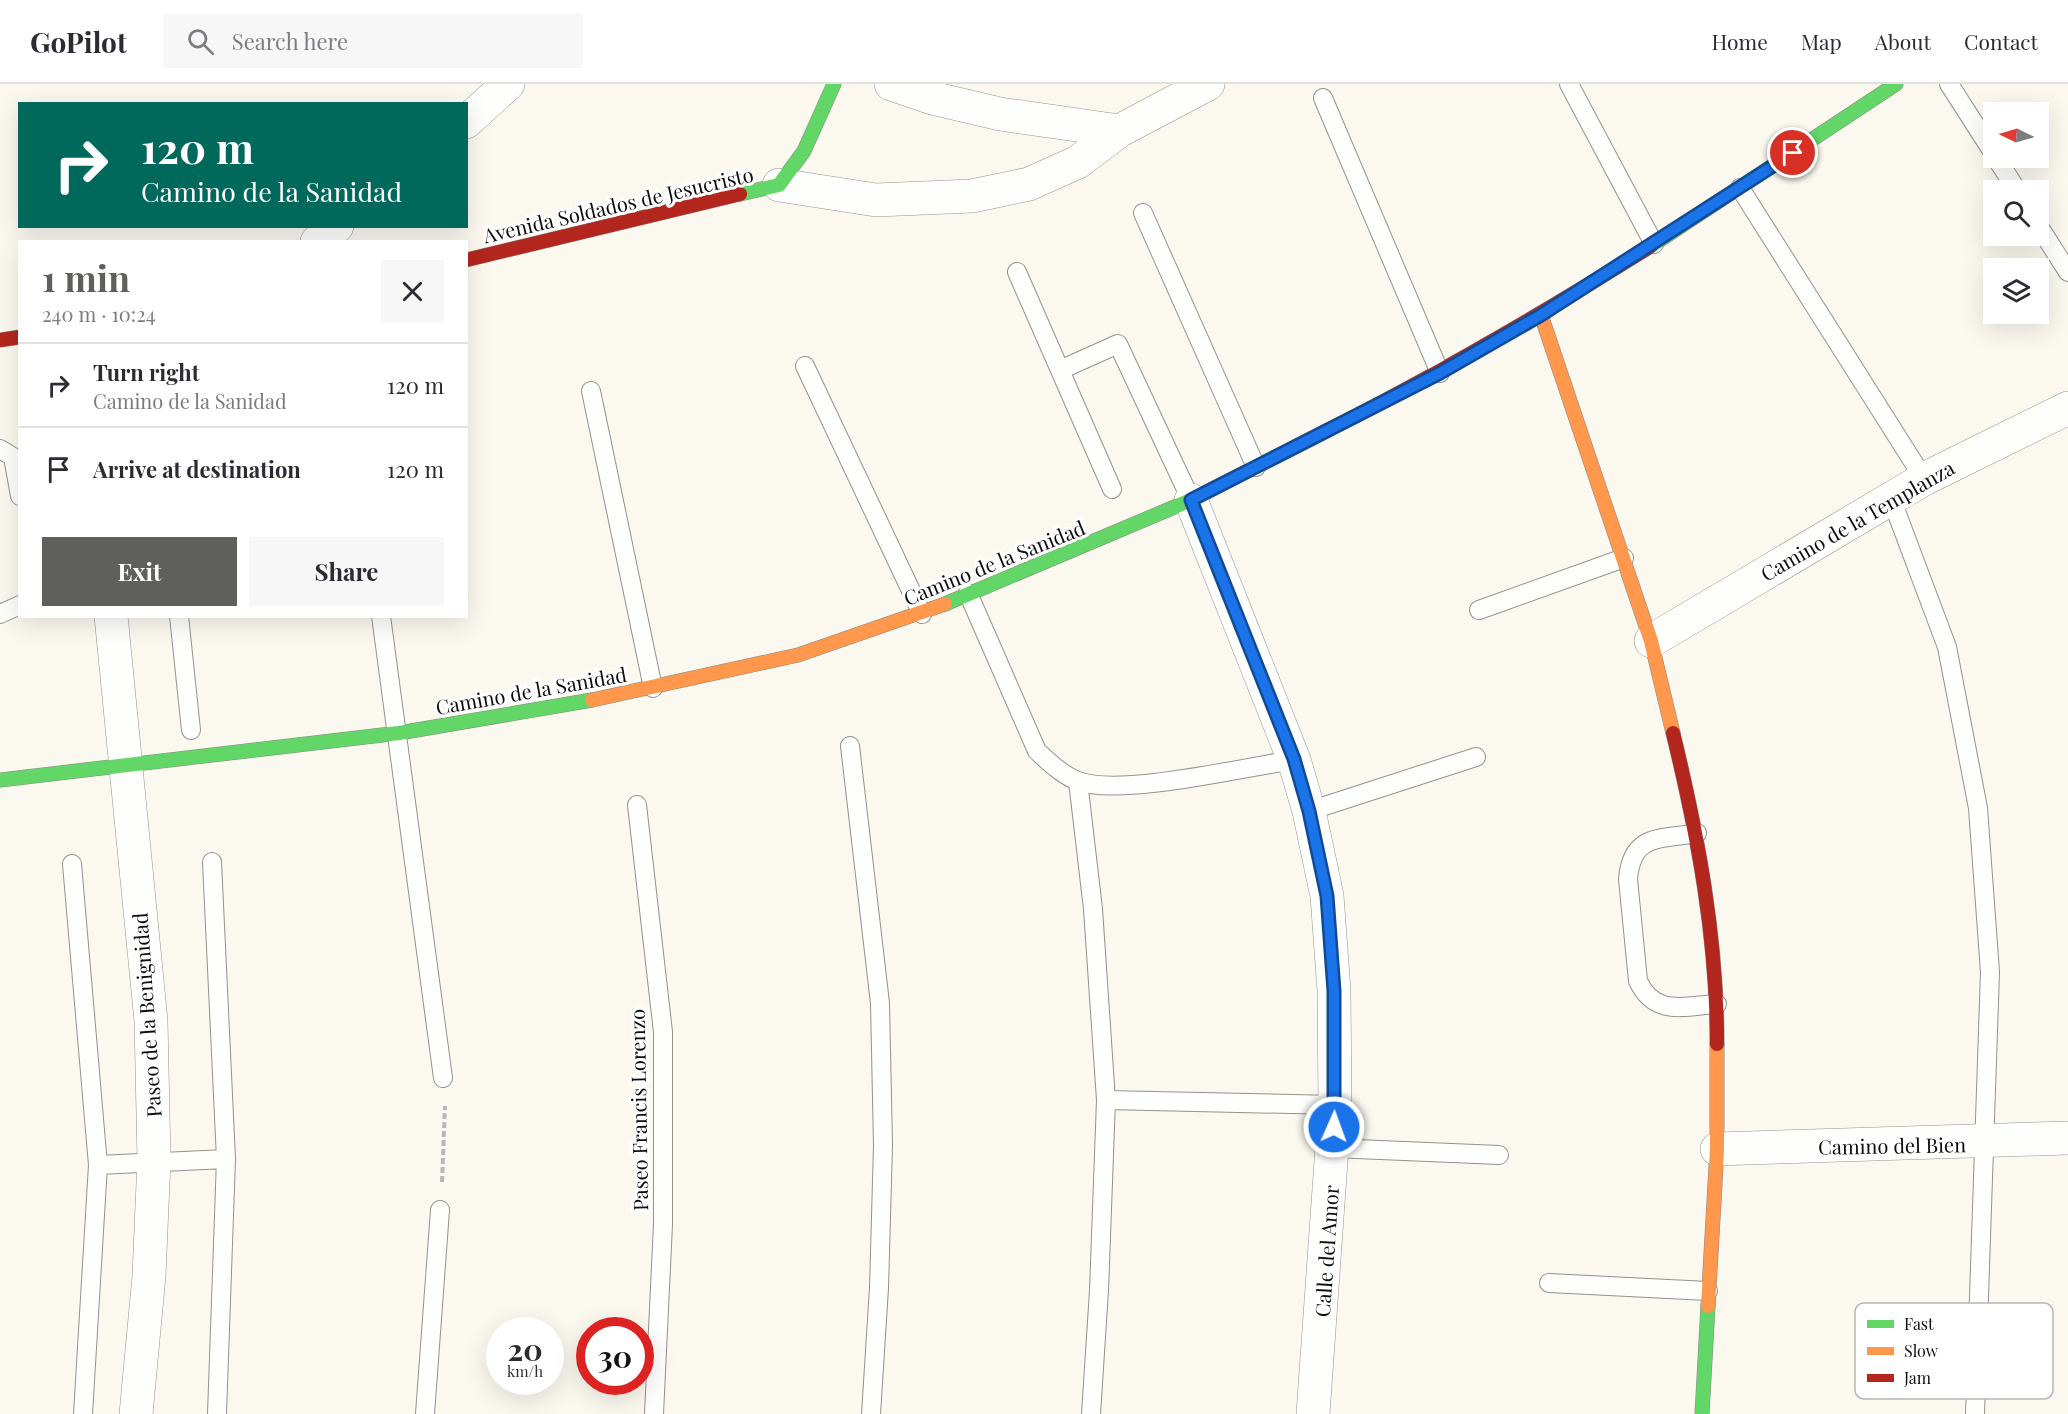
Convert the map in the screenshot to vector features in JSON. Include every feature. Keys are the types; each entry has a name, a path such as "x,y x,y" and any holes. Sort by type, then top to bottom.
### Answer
{"street":[{"path":"468,120 508,84"},
{"path":"834,84 804,152 779,185 876,200 972,196 1029,184 1078,162 1170,94 1208,84"},
{"path":"891,84 932,98 999,114 1119,130"},
{"name":"Camino de la Sanidad","path":"0,780 399,733 653,687 798,655 922,614 968,593 1088,546 1191,500 1440,373 1541,315 1654,244 1740,188 1884,87"},
{"name":"Avenida Soldados de Jesucristo","path":"468,260 779,185"},
{"path":"320,240 334,228"},
{"path":"1541,315 1651,641 1697,833 1710,915 1718,1004 1717,1149 1702,1414"},
{"path":"0,340 18,337"},
{"name":"Camino de la Templanza","path":"1651,641 1924,479 2068,408"},
{"name":"Calle del Amor","path":"1191,500 1294,759 1309,811 1327,896 1334,991 1335,1106 1313,1414"},
{"name":"Paseo de la Benignidad","path":"111,618 151,1021 154,1160 149,1276 136,1414"},
{"name":"Camino del Bien","path":"1717,1149 2068,1138"}],"lane":[{"path":"1569,84 1654,244"},
{"path":"1949,84 1983,137"},
{"path":"1323,98 1440,373"},
{"path":"1740,188 1924,479"},
{"path":"1143,213 1256,466"},
{"path":"2049,242 2068,272"},
{"path":"1017,272 1112,489"},
{"path":"1060,370 1118,344 1191,500"},
{"path":"805,366 922,614"},
{"path":"591,391 653,687"},
{"path":"0,449 13,457 18,485"},
{"path":"1891,498 1947,647 1978,807 1990,972 1979,1303"},
{"path":"1479,610 1624,558"},
{"path":"968,593 1037,751 1055,768 1078,782 1104,785 1142,784 1294,759"},
{"path":"0,614 18,606"},
{"path":"179,618 191,730"},
{"path":"381,618 399,733 443,1078"},
{"path":"850,746 880,1003 883,1144 879,1288 871,1414"},
{"path":"1309,811 1476,757"},
{"path":"1078,782 1093,909 1106,1100 1099,1291 1091,1414"},
{"name":"Paseo Francis Lorenzo","path":"637,806 663,1032 663,1224 654,1414"},
{"path":"1697,833 1647,842 1635,850 1629,863 1628,879 1638,981 1644,995 1657,1005 1671,1007 1718,1004"},
{"path":"212,862 226,1159 217,1414"},
{"path":"72,864 98,1164 83,1414"},
{"path":"1106,1100 1335,1106"},
{"path":"1333,1148 1498,1155"},
{"path":"98,1164 154,1160 226,1159"},
{"path":"425,1414 440,1210"},
{"path":"1549,1283 1708,1291"},
{"path":"1975,1414 1976,1399"}],"path":[{"path":"440,1210 446,1126 443,1078"}],"traffic: fast":[{"path":"740,194 779,185 804,151 834,84"},
{"path":"1651,246 1896,84"},
{"path":"945,604 1191,500 1328,430"},
{"path":"0,780 399,733 592,700"},
{"path":"1702,1414 1708,1306"}],"traffic: slow":[{"path":"1541,315 1651,641 1673,733"},
{"path":"592,700 798,655 945,604"},
{"path":"1708,1306 1717,1149 1717,1044"}],"traffic: jam":[{"path":"468,260 740,194"},
{"path":"1328,430 1491,342 1651,246"},
{"path":"0,340 18,337"},
{"path":"1673,733 1698,848 1710,926 1717,1044"}],"route":[{"path":"1334,1127 1334,991 1327,896 1309,811 1294,759 1191,500 1440,373 1541,315 1793,153"}]}
